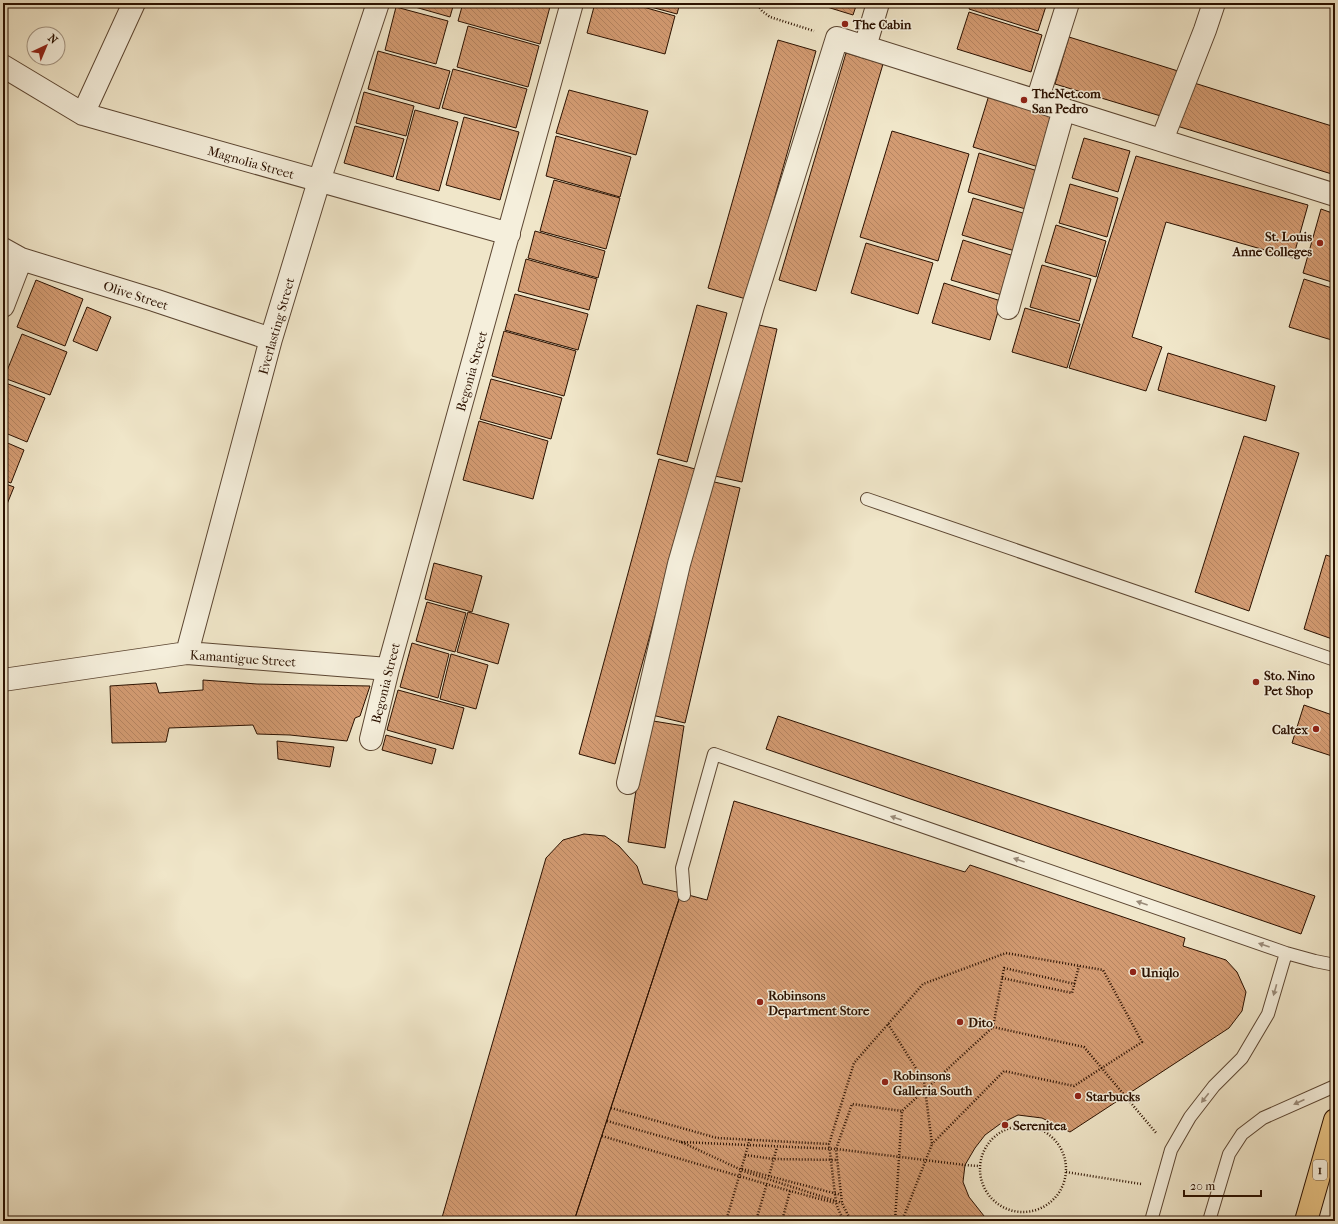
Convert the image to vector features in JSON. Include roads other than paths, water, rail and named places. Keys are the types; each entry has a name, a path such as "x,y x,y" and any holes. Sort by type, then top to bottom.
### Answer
{"highway":[{"name":"1","path":"1306,1221 1335,1120"}],"street":[{"path":"83,114 134,3"},
{"name":"Everlasting Street","path":"187,653 271,339 318,182 378,3"},
{"name":"Begonia Street","path":"371,739 388,669 572,3"},
{"path":"865,47 878,3"},
{"path":"1037,101 1068,3"},
{"path":"1162,140 1214,3"},
{"path":"628,783 681,556 753,306 837,38 1335,195"},
{"name":"Magnolia Street","path":"3,66 83,114 318,182 509,234"},
{"path":"1008,308 1064,110"},
{"path":"3,306 12,254"},
{"name":"Olive Street","path":"12,254 271,339"},
{"name":"Kamantigue Street","path":"3,680 187,653 388,669"}],"lane":[{"path":"867,499 1335,660"},
{"path":"684,895 682,868 714,754 1286,953 1335,965"},
{"path":"1151,1221 1171,1150 1190,1117 1214,1086 1242,1058 1268,1014 1286,953"},
{"path":"1209,1221 1229,1154 1242,1134 1263,1118 1335,1086"}],"place":[{"name":"The Cabin","path":"845,24"},
{"name":"TheNet.com San Pedro","path":"1024,100"},
{"name":"St. Louis Anne Colleges","path":"1320,243"},
{"name":"Sto. Nino Pet Shop","path":"1256,682"},
{"name":"Caltex","path":"1316,729"},
{"name":"Uniqlo","path":"1133,972"},
{"name":"Robinsons Department Store","path":"760,1002"},
{"name":"Dito","path":"960,1022"},
{"name":"Robinsons Galleria South","path":"885,1082"},
{"name":"Starbucks","path":"1078,1096"},
{"name":"Serenitea","path":"1005,1125"}]}
